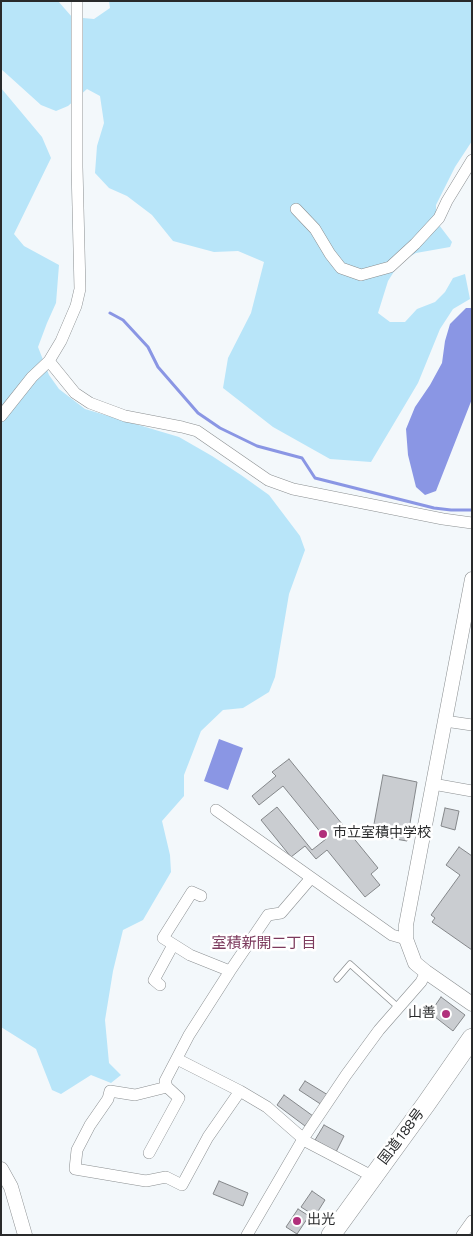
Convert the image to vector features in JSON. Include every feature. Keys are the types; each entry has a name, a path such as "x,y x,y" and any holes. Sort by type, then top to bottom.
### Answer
{"highway":[{"name":"国道188号","path":"331,1235 472,1038"}],"street":[{"path":"1,416 32,377 49,360 62,341 76,306 80,289 77,167 77,1"},
{"path":"296,209 315,230 341,268 361,275 390,267 416,244 439,218 472,160"},
{"path":"49,360 75,393 90,402 125,416 197,431 268,480 293,489 442,519 472,522"},
{"path":"472,579 406,925 406,939 416,963 472,1004"},
{"path":"445,721 472,725"},
{"path":"433,784 472,791"},
{"path":"216,810 392,935 406,939"},
{"path":"149,1154 179,1098 167,1087 165,1081 189,1035 268,915 282,913 311,878"},
{"path":"201,896 192,892 163,938 190,954 230,971"},
{"path":"160,985 154,980 173,945"},
{"path":"247,1235 303,1139 346,1075 398,1007 421,982 426,972"},
{"path":"176,1059 240,1090 267,1107 303,1139 372,1176"},
{"path":"167,1087 135,1095 110,1091 108,1099 90,1125 77,1150 75,1169 146,1181 166,1177 182,1184 208,1138 240,1090"},
{"path":"1,1169 11,1187 25,1235"},
{"path":"462,1235 472,1221"}],"lane":[{"path":"337,978 350,964 398,1007"}],"shaded area":[{"path":"1,1 58,1 72,17 94,19 110,8 109,1 472,1 472,141 455,167 436,205 436,221 452,242 450,247 416,253 400,262 388,281 378,313 390,322 405,322 417,309 435,302 445,292 453,278 465,274 470,299 453,309 440,329 418,383 371,462 330,459 273,427 223,388 228,358 251,313 264,262 238,251 214,252 173,241 152,215 127,196 109,188 95,173 97,146 104,123 100,96 87,89 68,106 56,111 41,105 1,69"},
{"path":"1,88 42,137 51,158 14,234 24,246 59,265 56,303 38,347 49,375 59,389 85,409 179,437 241,475 269,495 300,536 305,550 289,594 275,677 269,692 243,708 223,710 201,731 184,775 184,796 162,821 170,855 171,872 143,920 123,930 113,971 105,1020 109,1063 121,1075 111,1083 91,1075 61,1094 52,1090 36,1049 1,1027"}],"water":[{"path":"466,308 472,308 472,399 436,491 425,495 416,487 408,455 406,429 415,407 442,363 450,324"},
{"path":"219,739 243,748 228,790 204,781"}],"building":[{"path":"289,759 378,868 371,874 380,885 365,897 327,850 316,859 305,846 291,857 261,820 277,807 312,850 326,839 283,786 259,805 252,796 276,776 272,772"},
{"path":"383,775 417,782 407,841 372,835"},
{"path":"445,808 459,811 455,830 441,826"},
{"path":"459,847 472,856 472,950 432,922 435,918 431,915 460,875 446,865"},
{"path":"441,997 465,1015 453,1031 430,1013"},
{"path":"305,1081 328,1095 322,1105 299,1090"},
{"path":"284,1095 313,1116 305,1126 277,1105"},
{"path":"324,1125 344,1136 336,1152 315,1140"},
{"path":"219,1181 248,1193 243,1206 213,1194"},
{"path":"312,1191 325,1200 315,1216 301,1207"},
{"path":"298,1209 309,1216 297,1234 286,1227"}],"waterway":[{"path":"110,313 123,320 148,347 158,367 198,413 220,428 257,446 302,458 315,478 434,508 472,510"}],"place":[{"name":"市立室積中学校","path":"323,834"},
{"name":"山善","path":"446,1014"},
{"name":"出光","path":"297,1221"}],"district":[{"name":"室積新開二丁目","path":"264,944"}]}
